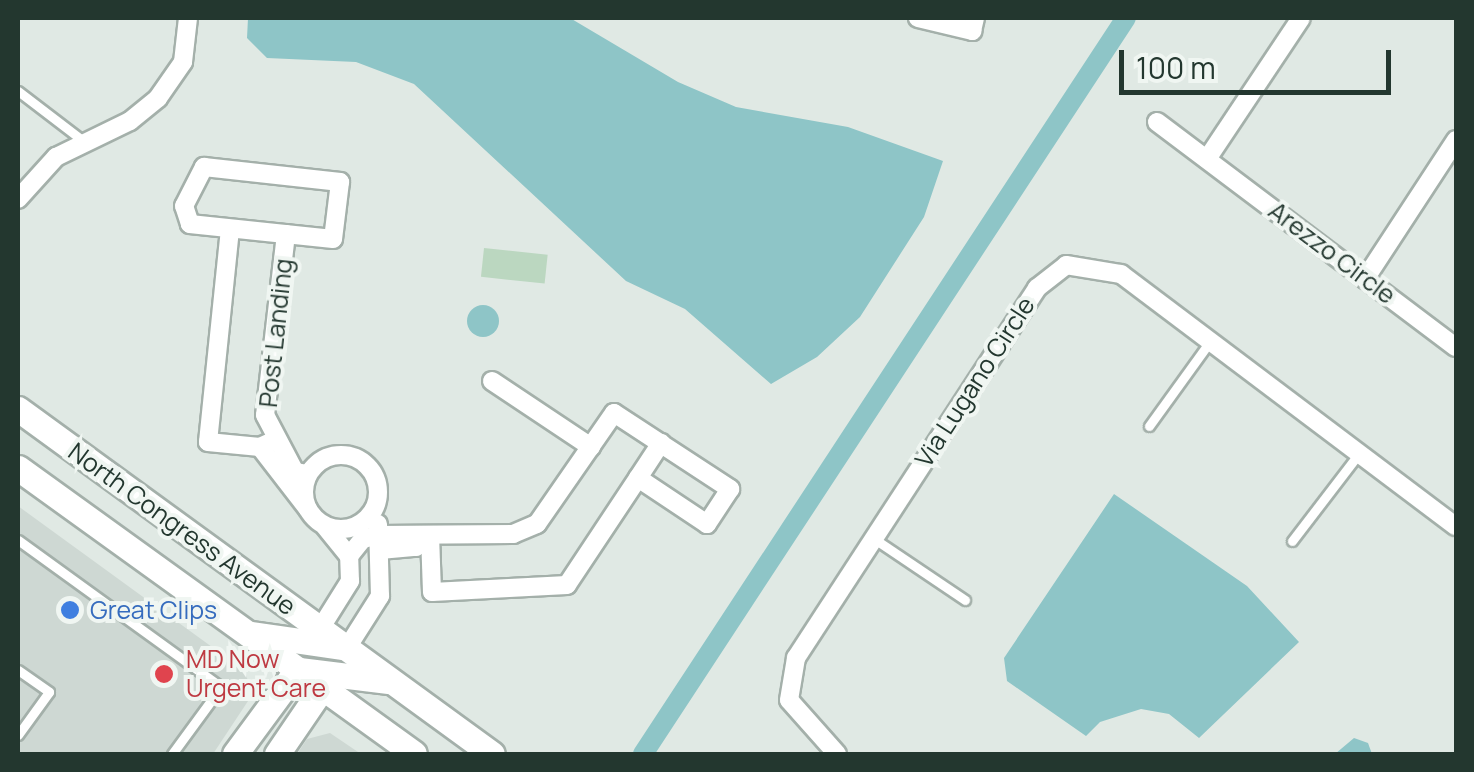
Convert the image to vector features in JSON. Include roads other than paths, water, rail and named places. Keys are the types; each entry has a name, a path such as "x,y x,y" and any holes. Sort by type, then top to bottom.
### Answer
{"main road":[{"name":"North Congress Avenue","path":"18,409 492,754"},
{"name":"North Congress Avenue","path":"18,468 414,754"},
{"path":"247,633 347,648"},
{"path":"235,754 297,670 393,682"},
{"path":"276,754 322,688"}],"street":[{"path":"18,199 56,157 130,121 173,81 186,50 188,18"},
{"path":"918,18 972,31 976,18"},
{"path":"1208,159 1301,18"},
{"name":"Arezzo Circle","path":"1157,122 1456,347"},
{"path":"1365,278 1456,140"},
{"name":"Post Landing","path":"204,168 340,182 333,240 230,229 190,224 184,206 204,168"},
{"path":"230,229 208,442 268,444 308,509 349,556 349,590 320,629"},
{"name":"Post Landing","path":"286,234 266,414 268,444 295,472 308,474"},
{"name":"Via Lugano Circle","path":"837,754 798,717 788,686 806,639 1037,288 1066,265 1121,274 1456,526"},
{"path":"492,381 592,447"},
{"path":"349,556 363,540 416,547 430,536 512,534 536,524 614,413 730,490 707,524 638,478"},
{"path":"430,536 432,592 567,586 661,443"},
{"path":"308,509 308,474 326,458 350,455 370,468 377,500 380,596 347,648"},
{"path":"325,526 356,526 377,500"}],"lane":[{"path":"18,91 86,143"},
{"path":"1149,426 1210,340"},
{"path":"1292,541 1360,452"},
{"path":"873,538 965,600"},
{"path":"18,540 220,687 172,754"},
{"path":"18,670 49,692 18,735"}],"water":[{"path":"248,18 570,18 678,82 736,107 848,127 943,161 924,217 860,317 817,357 771,384 685,309 626,281 414,84 356,62 267,58 247,38"},
{"path":"483,305 495,309 499,321 495,333 483,337 471,333 467,321 471,309"},
{"path":"1114,494 1247,586 1299,642 1199,738 1169,714 1141,709 1100,722 1086,736 1007,681 1004,658"},
{"path":"1354,738 1368,743 1372,754 1335,754"}],"waterway":[{"path":"643,754 1126,18"}],"place":[{"name":"Great Clips","path":"70,610"},
{"name":"MD Now Urgent Care","path":"164,674"}]}
